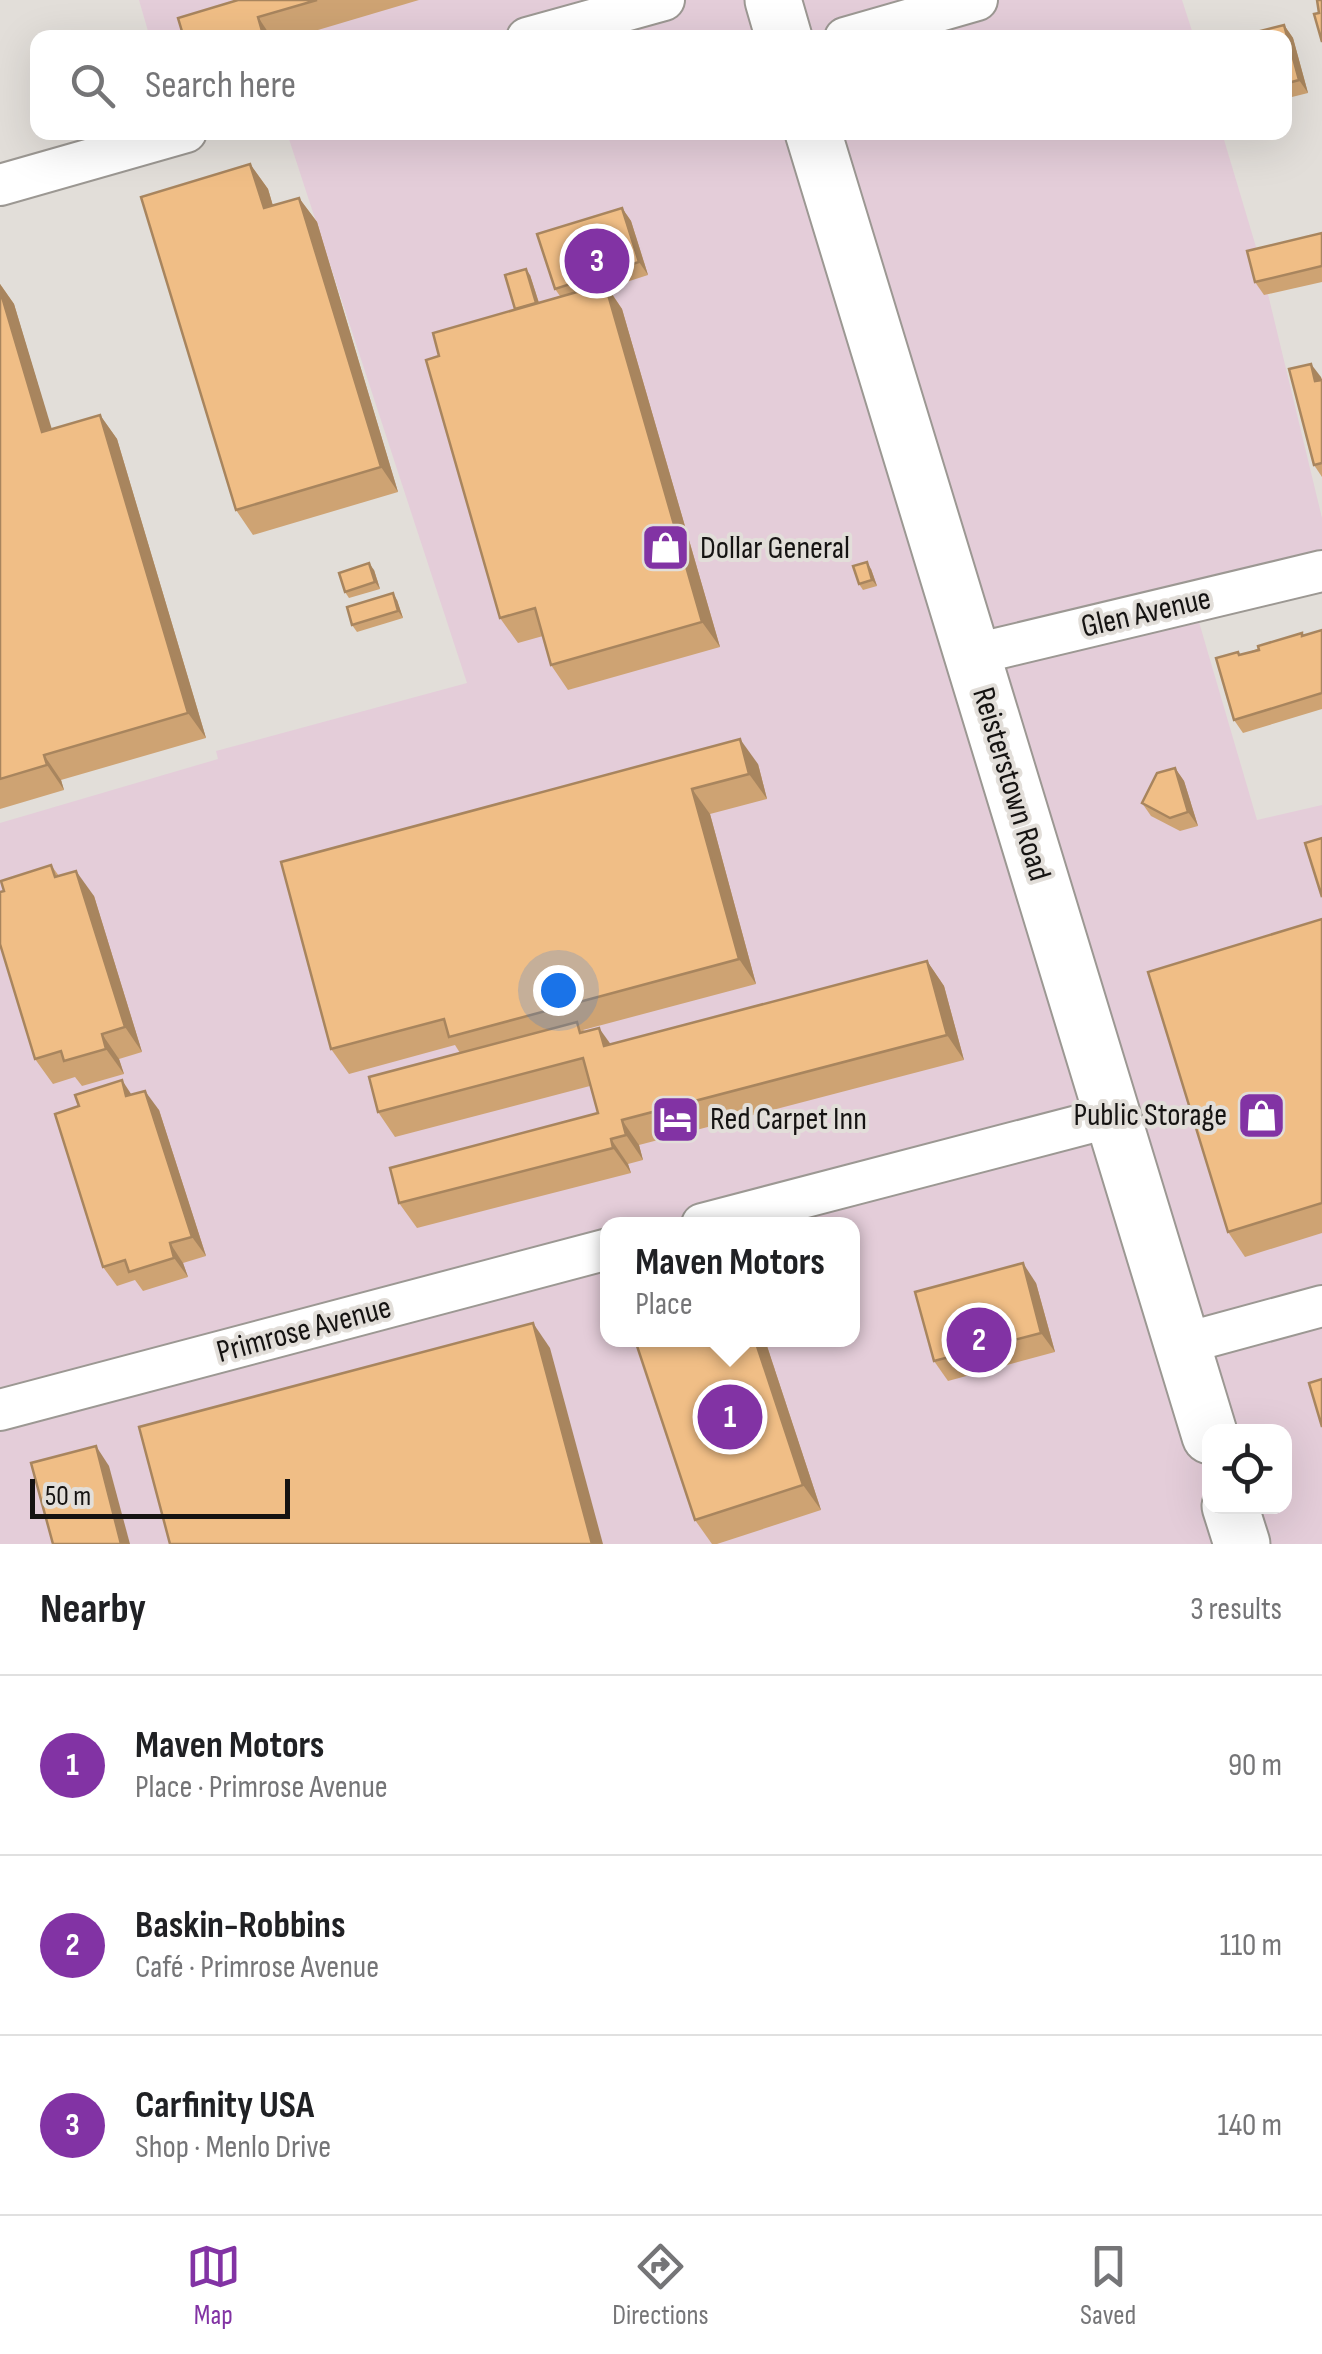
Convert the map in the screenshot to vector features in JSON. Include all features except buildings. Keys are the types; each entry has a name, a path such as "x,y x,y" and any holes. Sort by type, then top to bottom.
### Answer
{"main road":[{"path":"773,0 782,30"},
{"name":"Reisterstown Road","path":"815,140 1206,1424"},
{"path":"1233,1514 1242,1544"}],"street":[{"path":"556,30 664,0"},
{"path":"873,30 977,0"},
{"path":"0,186 158,140"},
{"name":"Glen Avenue","path":"971,655 1313,573"},
{"path":"729,1217 1112,1116"},
{"name":"Primrose Avenue","path":"0,1410 600,1252"},
{"path":"1182,1344 1322,1306"}],"shaded area":[{"path":"139,0 1182,0 1192,30 148,30"},
{"path":"289,140 1224,140 1259,257 1322,518 1322,573 1194,605 1257,820 1322,805 1322,1544 0,1544 0,823 218,759 216,751 467,683"}],"place":[{"name":"Carfinity USA","path":"597,261"},
{"name":"Dollar General","path":"665,548"},
{"name":"Public Storage","path":"1262,1115"},
{"name":"Red Carpet Inn","path":"675,1119"},
{"name":"Baskin-Robbins","path":"979,1340"},
{"name":"Maven Motors","path":"730,1417"}]}
